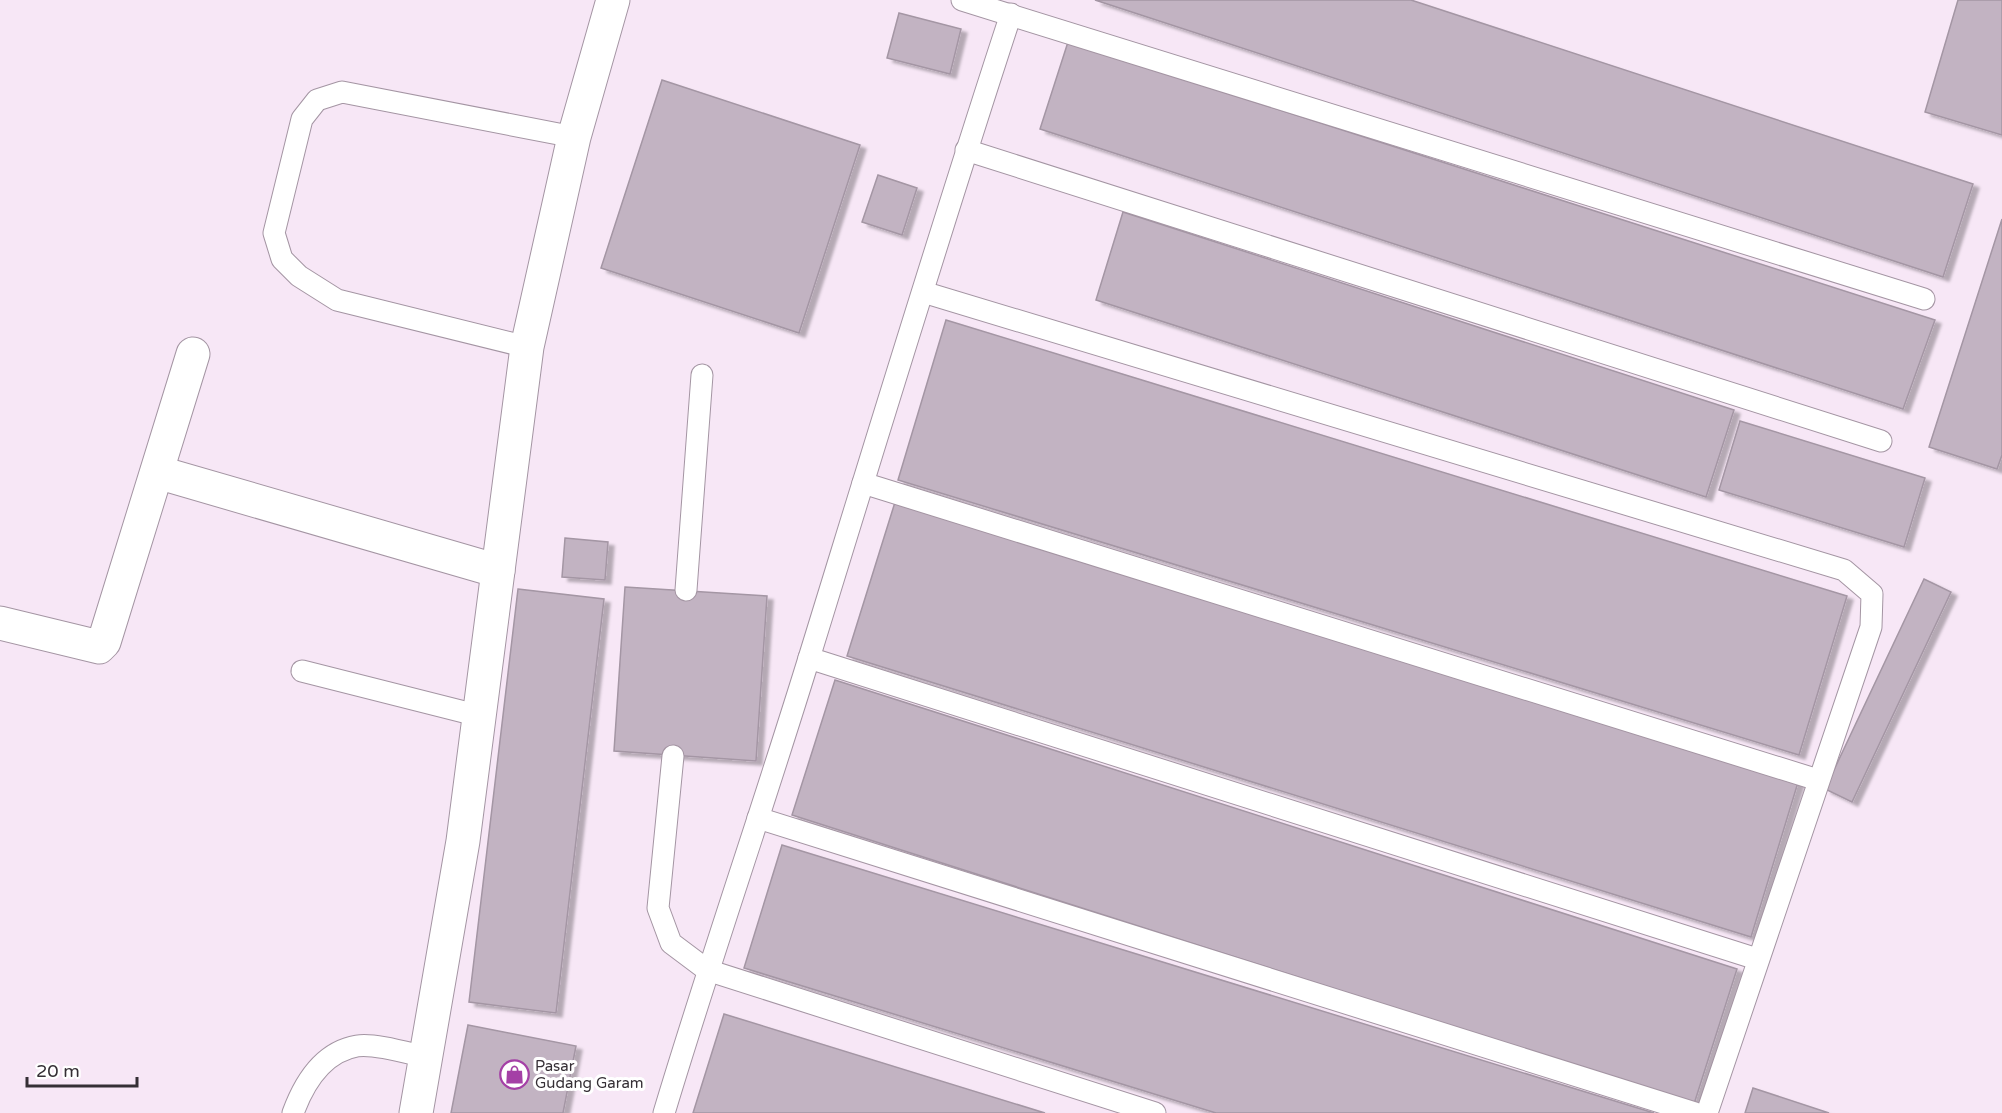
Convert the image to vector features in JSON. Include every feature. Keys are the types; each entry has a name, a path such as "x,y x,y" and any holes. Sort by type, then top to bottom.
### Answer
{"street":[{"path":"416,1113 463,841 527,347 574,137 613,0"},
{"path":"0,623 99,647 104,642 193,354"},
{"path":"157,472 498,571"}],"lane":[{"path":"962,0 1924,299"},
{"path":"663,1113 809,658 966,150 1011,14"},
{"path":"527,347 337,300 299,276 282,259 274,233 302,119 317,100 326,97 342,92 574,137"},
{"path":"966,150 1881,441"},
{"path":"923,292 1844,570 1872,594 1871,627 1757,958 1707,1113"},
{"path":"686,590 702,375"},
{"path":"863,483 1818,780"},
{"path":"809,658 1757,958"},
{"path":"302,671 480,716"},
{"path":"673,756 658,908 672,943 707,970 1155,1113"},
{"path":"758,818 1695,1113"},
{"path":"293,1113 302,1089 324,1061 357,1046 426,1057"}],"building":[{"path":"1095,0 1411,0 1973,184 1943,277"},
{"path":"1958,0 2002,0 2002,135 1925,112"},
{"path":"899,13 961,29 950,74 887,58"},
{"path":"1068,42 1935,320 1903,409 1040,129"},
{"path":"662,80 860,145 799,333 601,268"},
{"path":"878,175 917,188 902,235 862,222"},
{"path":"1123,212 1734,410 1706,497 1096,300"},
{"path":"2002,219 2002,455 1997,469 1929,447"},
{"path":"946,320 1847,596 1799,755 898,480"},
{"path":"1740,421 1925,478 1904,547 1719,490"},
{"path":"896,499 1799,779 1751,937 847,656"},
{"path":"565,538 608,542 605,580 562,577"},
{"path":"1924,579 1951,592 1852,802 1825,789"},
{"path":"625,587 767,596 756,761 614,751"},
{"path":"518,589 604,599 556,1013 469,1002"},
{"path":"835,680 1737,969 1694,1104 792,815"},
{"path":"782,845 1654,1113 1216,1113 744,968"},
{"path":"724,1014 1045,1113 693,1113"},
{"name":"Pasar Gudang Garam","path":"468,1025 576,1046 563,1113 451,1113"},
{"path":"1753,1088 1829,1113 1745,1113"}],"place":[{"name":"Pasar Gudang Garam","path":"514,1075"}]}
